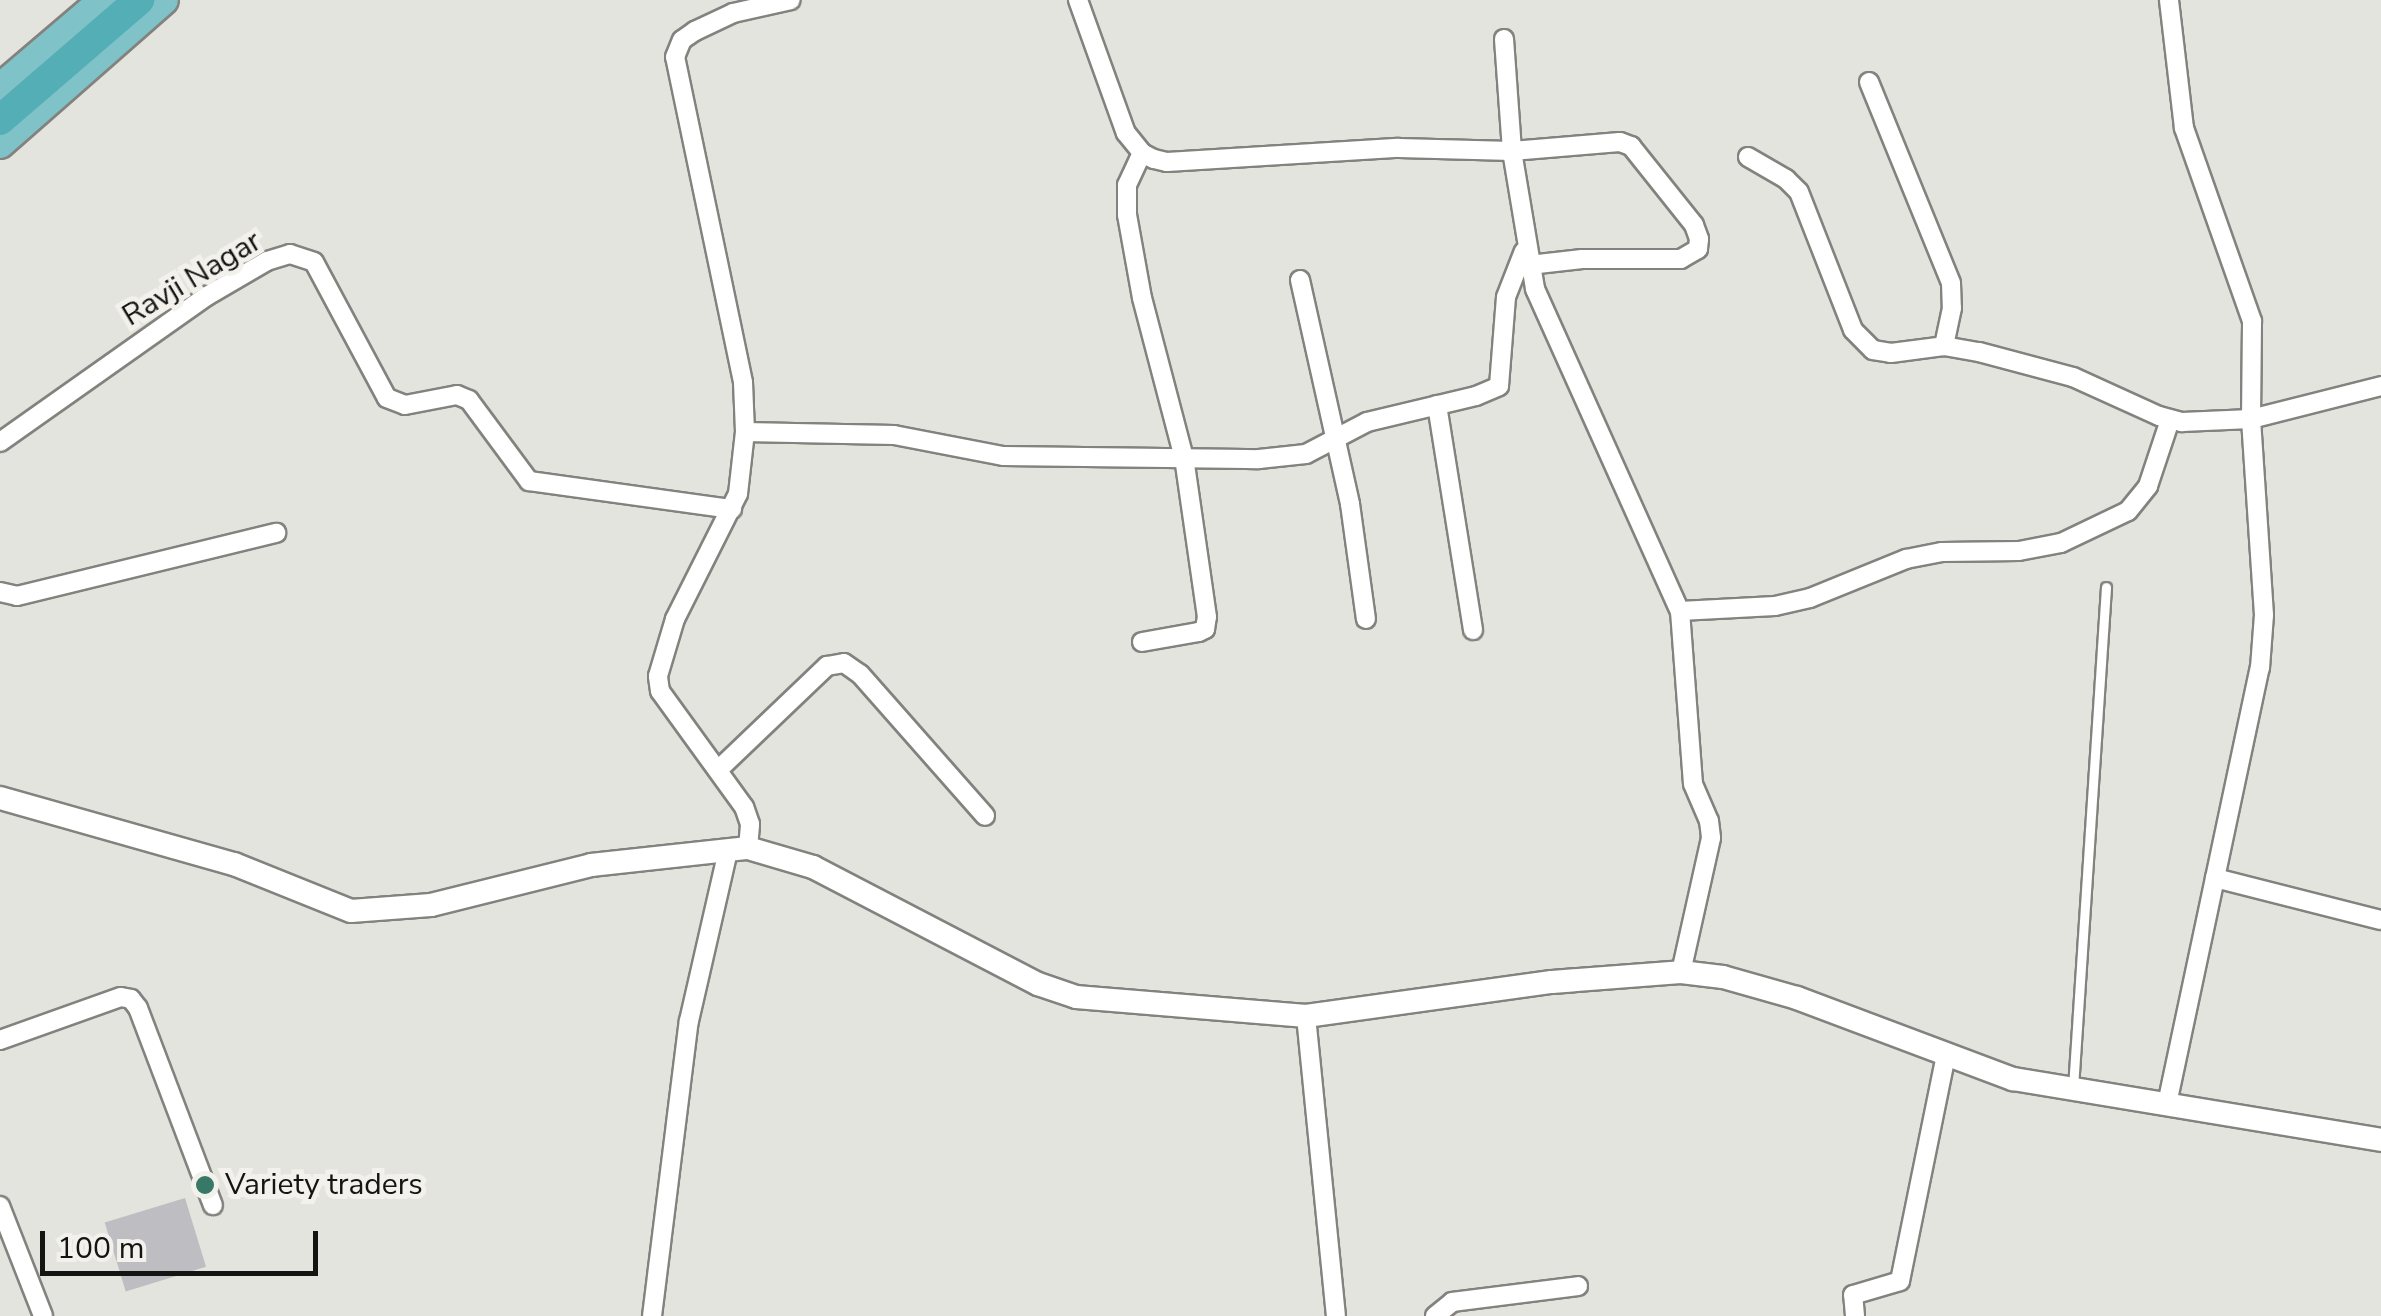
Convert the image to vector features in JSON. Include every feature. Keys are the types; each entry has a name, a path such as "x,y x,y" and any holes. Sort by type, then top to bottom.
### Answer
{"highway":[{"path":"0,120 139,0"}],"main road":[{"path":"0,88 103,0"},
{"path":"0,144 164,0"}],"street":[{"path":"652,1316 689,1022 738,850 750,824 744,807 660,691 658,676 675,618 732,509 745,432 742,382 674,57 682,40 732,7 791,0"},
{"path":"1078,0 1126,132 1142,152 1167,162 1399,148 1512,152 1620,142 1631,146 1694,226 1699,239 1698,249 1681,259 1527,257"},
{"path":"2167,1104 2260,668 2264,615 2251,418 2252,322 2184,128 2169,0"},
{"path":"1504,39 1512,152 1527,257 1550,328 1680,610 1692,784 1709,821 1711,838 1681,972"},
{"path":"1869,82 1951,283 1952,308 1944,346"},
{"path":"1142,152 1127,185 1127,215 1142,298 1184,458 1207,624 1199,632 1142,642"},
{"path":"1748,157 1800,192 1862,343 1890,352 1944,346 2073,377 2170,420 2251,418 2381,386"},
{"name":"Ravji Nagar","path":"0,442 207,296 267,261 290,254 314,262 387,398 405,405 457,396 469,400 529,482 732,509"},
{"path":"745,432 894,435 1003,456 1284,458 1306,454 1367,422 1499,386 1506,297 1527,257"},
{"path":"1300,280 1336,438 1366,619"},
{"path":"1437,405 1473,630"},
{"path":"1680,610 1775,606 1810,598 1906,559 1942,552 2019,551 2061,543 2128,511 2148,486 2170,420"},
{"path":"0,592 17,596 276,533"},
{"path":"718,770 828,666 844,663 860,674 985,816"},
{"path":"0,798 234,864 351,911 431,905 591,865 738,850 813,867 1038,984 1076,996 1306,1016 1484,989 1681,972 1723,978 1797,998 2013,1079 2381,1140"},
{"path":"2214,878 2381,920"},
{"path":"0,1040 120,997 130,1000 138,1008 213,1205"},
{"path":"1306,1016 1336,1316"},
{"path":"1855,1316 1853,1296 1900,1280 1946,1054"},
{"path":"0,1206 42,1316"},
{"path":"1435,1316 1452,1302 1578,1286"}],"lane":[{"path":"2073,1089 2106,587"}],"building":[{"path":"185,1198 206,1267 126,1291 105,1223"}],"place":[{"name":"Variety traders","path":"205,1185"}]}
